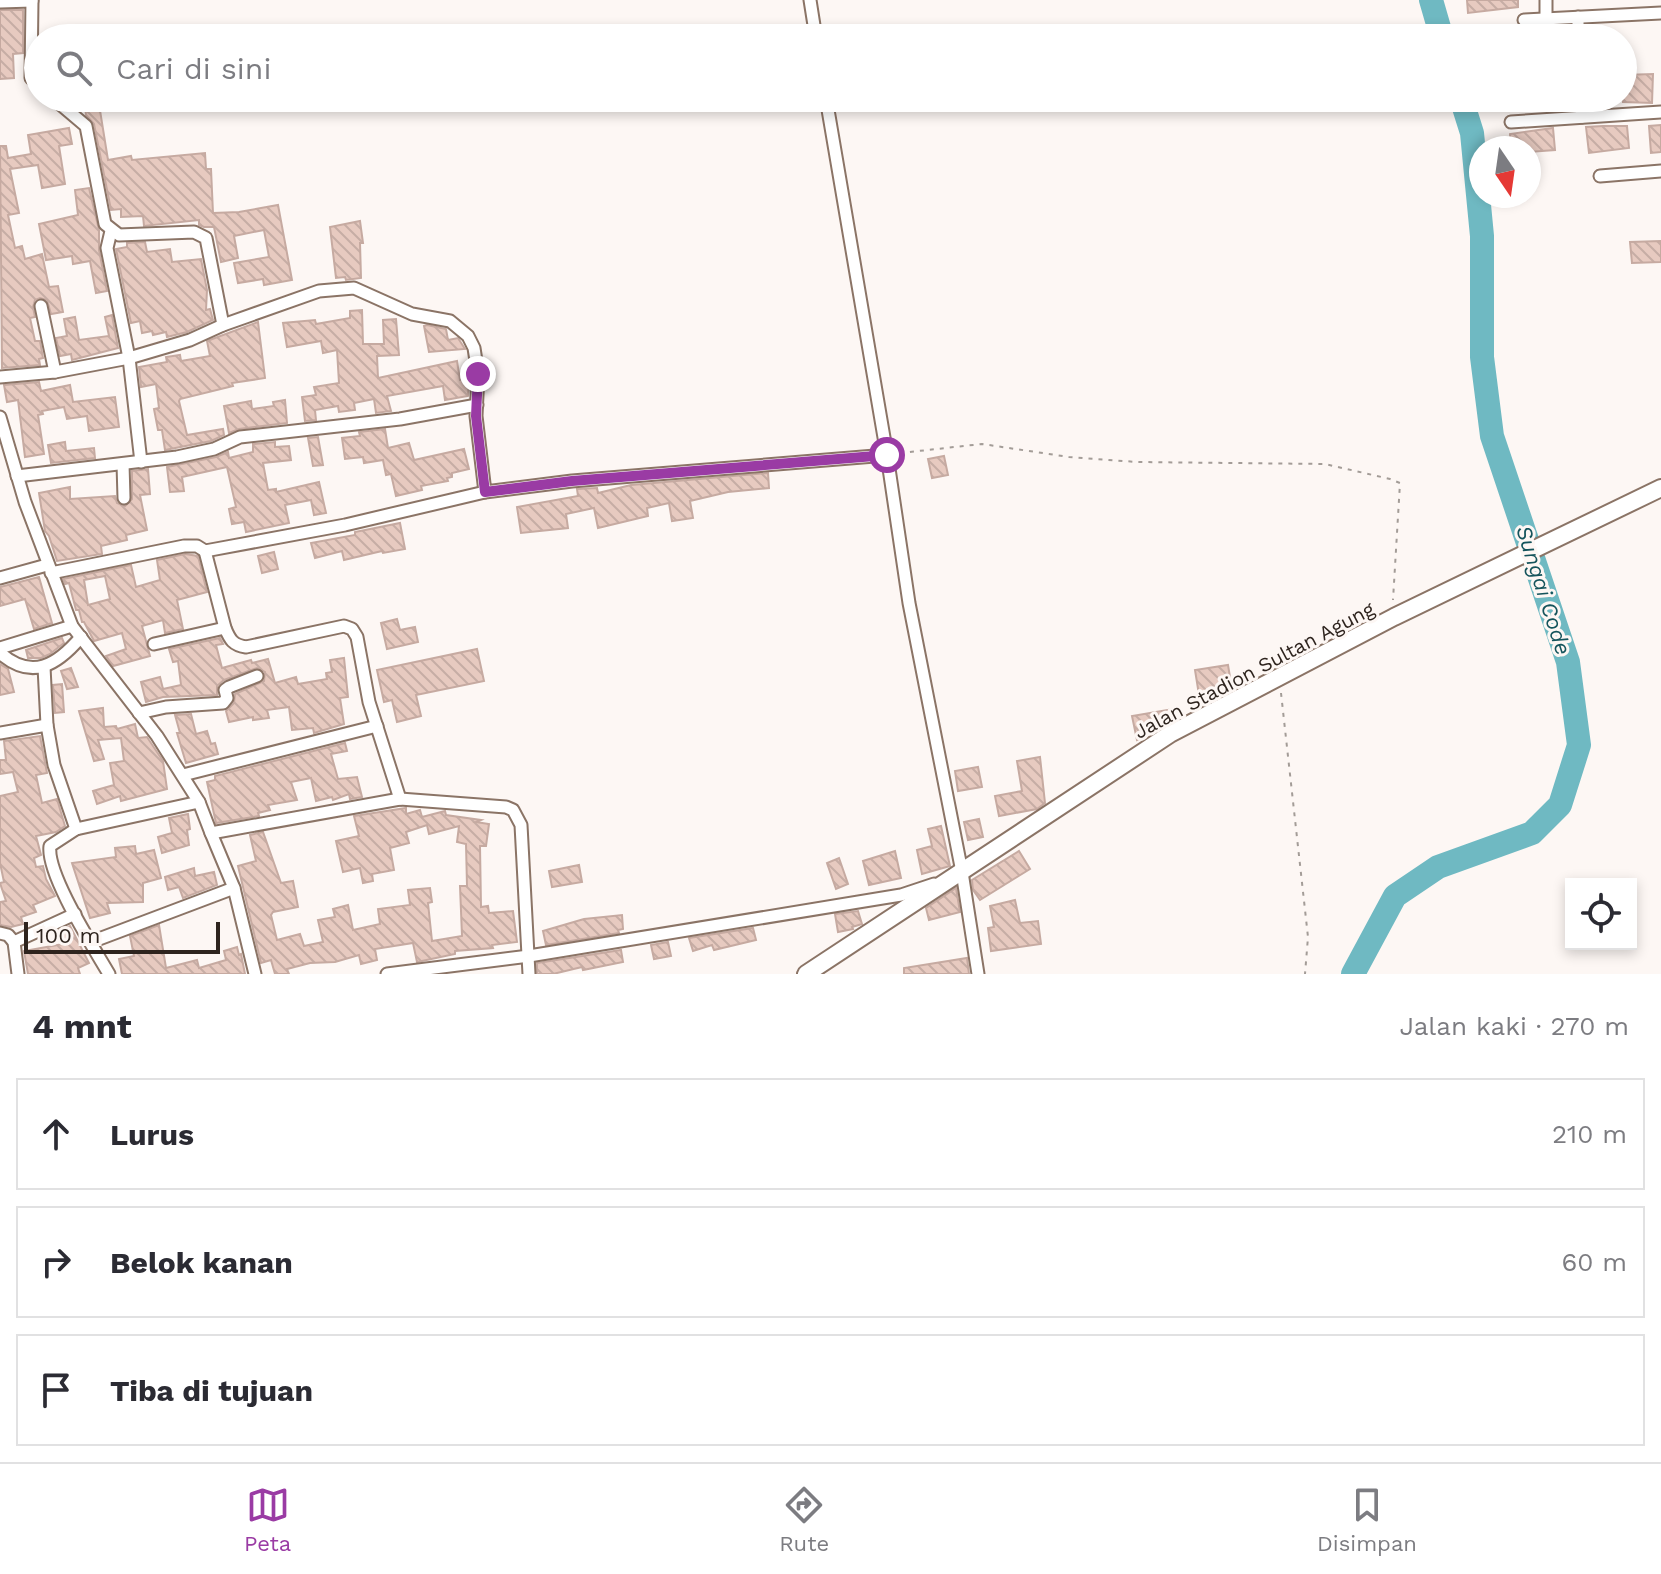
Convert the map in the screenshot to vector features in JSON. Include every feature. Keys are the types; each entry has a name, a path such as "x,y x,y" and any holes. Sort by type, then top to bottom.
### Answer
{"main road":[{"name":"Jalan Stadion Sultan Agung","path":"806,974 1170,734 1394,617 1661,488"}],"street":[{"path":"810,0 814,24"},
{"path":"1546,0 1546,18"},
{"path":"0,2 32,1 32,24"},
{"path":"1524,20 1661,13"},
{"path":"1578,17 1578,24"},
{"path":"70,112 86,126 105,224 119,235 201,233 208,244 223,325"},
{"path":"828,112 956,875 978,974"},
{"path":"1582,112 1582,117"},
{"path":"1511,122 1661,112"},
{"path":"1600,176 1661,171"},
{"path":"111,231 107,248 129,358 141,462"},
{"path":"0,377 55,372 129,358 190,340 319,291 354,288 412,314 450,321 459,326 474,348 485,492"},
{"path":"41,306 55,372"},
{"path":"17,476 141,462 214,449 240,437 400,419 477,405"},
{"path":"0,417 49,569 72,626 139,713 199,802 234,888 255,974"},
{"path":"0,578 184,546 197,546 205,551 345,525 485,492 572,481 887,455"},
{"path":"123,464 124,498"},
{"path":"205,551 225,628 236,646 246,647 344,626 352,629 357,637 369,702 400,799"},
{"path":"0,650 72,626"},
{"path":"154,644 225,628"},
{"path":"0,650 21,667 44,667 58,660 81,637"},
{"path":"44,667 47,725 54,765 76,829"},
{"path":"139,713 166,707 223,703 227,698 225,690 257,676"},
{"path":"0,733 47,725"},
{"path":"183,775 377,726"},
{"path":"211,833 400,799 513,810 521,825 529,974"},
{"path":"109,974 75,914 49,855 50,846 76,829 199,802"},
{"path":"387,974 529,956 901,895 956,875"},
{"path":"91,942 234,888"},
{"path":"14,942 75,914"},
{"path":"0,933 8,935 14,942 18,974"}],"path":[{"path":"887,455 982,444 1069,457 1123,461 1325,464 1390,479 1400,483 1392,606 1394,617"},
{"path":"1280,675 1308,937 1305,974"}],"building":[{"path":"1467,0 1518,0 1518,7 1468,13"},
{"path":"0,10 23,10 23,53 13,54 14,78 0,79"},
{"path":"1653,74 1652,103 1637,102 1637,75"},
{"path":"86,112 100,112 108,160 205,153 206,169 211,169 213,213 278,205 292,280 264,285 263,279 238,283 234,263 269,257 264,230 234,236 238,258 221,262 214,227 199,225 199,220 144,226 143,216 121,217 121,209 111,210 94,124"},
{"path":"1661,125 1661,152 1651,153 1649,126"},
{"path":"1627,126 1629,148 1589,153 1586,127"},
{"path":"69,128 72,144 59,146 65,184 42,188 38,165 10,169 19,213 8,215 15,248 22,246 25,259 42,254 49,287 58,286 63,312 51,314 47,300 35,300 35,317 30,318 35,341 40,341 43,358 39,359 40,365 2,368 0,146 6,146 8,158 31,154 28,135"},
{"path":"1553,128 1555,150 1541,151 1541,136 1510,134"},
{"path":"89,188 99,230 99,250 107,291 96,293 90,261 73,264 72,256 46,260 39,224 78,215 75,190"},
{"path":"360,221 363,243 360,243 361,278 336,278 330,227"},
{"path":"1661,241 1661,262 1632,263 1630,242"},
{"path":"145,242 147,252 170,249 172,262 201,259 207,290 206,310 210,309 213,320 167,337 166,332 153,335 152,331 142,333 140,321 131,323 116,249 127,247 127,243"},
{"path":"362,310 363,344 384,344 383,320 396,319 399,355 377,356 378,378 457,361 460,380 469,379 468,396 445,400 443,386 387,396 391,411 376,413 374,399 354,403 355,410 339,412 338,406 315,410 316,420 305,421 302,397 316,395 314,387 339,383 337,350 323,353 321,341 287,347 283,323 315,320 316,324 350,318 350,311"},
{"path":"112,315 118,348 72,360 71,354 60,356 56,338 67,336 64,319 75,317 79,340 109,336 105,317"},
{"path":"258,322 265,378 232,383 233,386 179,401 187,435 223,429 224,435 211,441 165,450 154,409 159,408 156,384 141,387 139,367 167,362 166,357 180,355 181,361 210,356 207,341"},
{"path":"424,326 446,329 448,340 458,338 465,349 429,352"},
{"path":"39,382 41,391 70,385 73,402 115,397 119,427 89,431 87,416 67,419 64,407 42,411 43,414 38,415 44,454 25,457 18,400 7,402 4,385"},
{"path":"285,400 287,423 229,433 224,406 251,401 252,409 274,406 273,402"},
{"path":"385,429 388,448 409,443 414,460 464,449 469,469 452,473 448,481 421,486 422,490 396,496 391,474 386,475 383,460 364,463 363,457 345,459 342,438"},
{"path":"318,437 323,465 313,466 308,438"},
{"path":"65,442 66,451 94,448 95,458 51,463 48,445"},
{"path":"275,442 275,447 289,446 291,460 263,463 268,490 276,489 276,492 319,482 326,513 314,515 311,500 285,505 289,523 246,532 244,522 232,524 229,509 236,507 227,467 182,477 184,491 170,492 167,467 228,452 229,458 253,452 253,444"},
{"path":"944,456 948,475 932,478 928,459"},
{"path":"148,469 150,494 140,495 147,530 126,535 127,540 101,546 102,554 57,561 45,531 39,493 70,487 70,499 115,496 117,503 125,506 132,499 132,471"},
{"path":"768,473 769,488 728,492 690,501 693,518 672,521 669,503 647,508 648,516 598,528 594,508 566,514 568,528 521,533 517,507 578,496 577,489 597,488 598,493 631,485"},
{"path":"400,523 405,549 344,560 342,551 315,558 311,543"},
{"path":"274,552 278,569 262,573 258,556"},
{"path":"185,554 198,556 207,592 177,600 183,629 165,633 163,620 142,626 150,656 113,666 106,656 126,649 122,633 94,641 82,622 79,610 76,610 69,583 65,584 63,579 131,565 136,587 160,580 157,560","holes":["105,576 110,599 88,605 84,580"]},
{"path":"39,577 52,623 34,629 25,599 0,606 0,587"},
{"path":"397,619 400,630 415,627 418,642 387,649 381,623"},
{"path":"62,638 64,643 50,654 28,658 26,650"},
{"path":"220,638 223,644 216,645 222,668 268,659 275,683 296,677 298,684 327,679 326,673 332,672 330,660 344,658 348,697 340,698 344,724 314,733 313,728 292,730 289,707 267,710 269,718 253,720 253,717 229,722 226,711 234,703 235,694 264,681 265,672 257,668 224,680 217,686 217,695 163,697 146,702 141,682 160,677 163,689 181,685 178,661 173,662 169,649"},
{"path":"477,649 484,681 416,695 421,716 397,722 392,700 384,702 377,670"},
{"path":"0,664 8,669 14,692 0,695"},
{"path":"1228,665 1232,689 1213,699 1200,701 1195,670"},
{"path":"71,668 78,687 67,689 61,671"},
{"path":"62,684 64,712 55,713 53,685"},
{"path":"103,708 104,727 116,726 117,729 135,724 138,738 147,737 163,761 167,789 121,801 120,796 97,804 93,791 114,785 110,763 124,761 121,738 98,740 104,759 94,761 79,711"},
{"path":"1174,709 1176,719 1137,740 1132,716"},
{"path":"191,714 196,734 207,731 218,754 186,763 175,715"},
{"path":"40,736 47,773 36,775 42,803 57,799 65,826 56,832 36,836 41,855 34,858 36,867 43,866 55,896 33,905 36,912 21,917 23,924 11,927 0,925 0,902 6,901 0,883 4,882 0,863 0,796 18,792 13,772 0,774 0,760 6,760 4,741"},
{"path":"345,743 347,751 331,754 338,779 357,777 362,797 350,799 349,794 333,800 332,797 316,801 311,778 291,782 297,800 268,805 270,810 258,813 259,816 216,823 207,782 215,780 215,776"},
{"path":"1040,757 1045,803 1037,809 999,816 995,796 1022,791 1017,761"},
{"path":"978,767 982,787 958,791 955,771"},
{"path":"406,808 406,814 420,810 422,817 445,811 446,815 489,824 486,846 480,846 481,907 488,906 489,913 513,911 517,942 492,945 493,948 455,951 455,954 417,962 413,943 375,949 377,960 361,964 359,955 287,969 289,974 275,974 271,960 261,963 238,866 256,861 250,835 263,832 281,883 293,881 298,907 271,915 277,940 300,934 304,946 323,942 318,920 335,917 333,909 348,905 353,930 380,924 378,909 410,905 408,890 430,888 432,902 428,903 432,941 462,936 460,886 467,886 466,844 457,842 459,826 429,834 427,825 406,832 409,843 390,848 394,870 372,874 373,881 363,883 360,868 343,872 336,841 359,836 354,816"},
{"path":"188,814 189,845 162,853 158,837 172,833 169,818"},
{"path":"979,819 983,837 968,840 964,822"},
{"path":"941,826 950,866 922,874 917,850 932,846 928,829"},
{"path":"135,846 136,854 154,850 161,878 143,883 143,902 107,903 110,913 90,918 72,863 116,857 115,848"},
{"path":"895,851 901,878 869,885 863,861"},
{"path":"1019,851 1030,869 980,900 973,890 972,880"},
{"path":"839,858 848,884 836,889 827,863"},
{"path":"579,865 582,882 552,887 549,871"},
{"path":"194,868 195,876 214,872 217,885 183,898 179,887 168,890 165,877"},
{"path":"956,888 960,912 929,920 926,908"},
{"path":"1015,900 1020,923 1038,921 1041,944 991,951 988,928 994,927 990,906"},
{"path":"858,911 862,924 838,932 835,914"},
{"path":"622,915 623,929 618,930 619,933 546,945 543,931 584,919"},
{"path":"159,925 166,968 197,960 199,968 226,960 224,951 237,947 245,974 122,974 119,959 134,956 130,936"},
{"path":"70,926 89,963 78,968 80,974 28,974 24,951 63,944 57,932"},
{"path":"753,928 756,940 714,950 712,945 693,951 689,938"},
{"path":"668,942 671,956 654,959 651,945"},
{"path":"621,950 623,962 537,974 537,963"},
{"path":"967,958 969,974 904,974 904,968"}],"waterway":[{"name":"Sungai Code","path":"1431,0 1438,24"},
{"name":"Sungai Code","path":"1353,974 1395,896 1438,867 1532,833 1560,805 1579,745 1568,662 1492,436 1482,357 1482,236 1472,133 1465,112"}],"route":[{"path":"478,374 476,416 485,492 572,481 887,455"}]}
